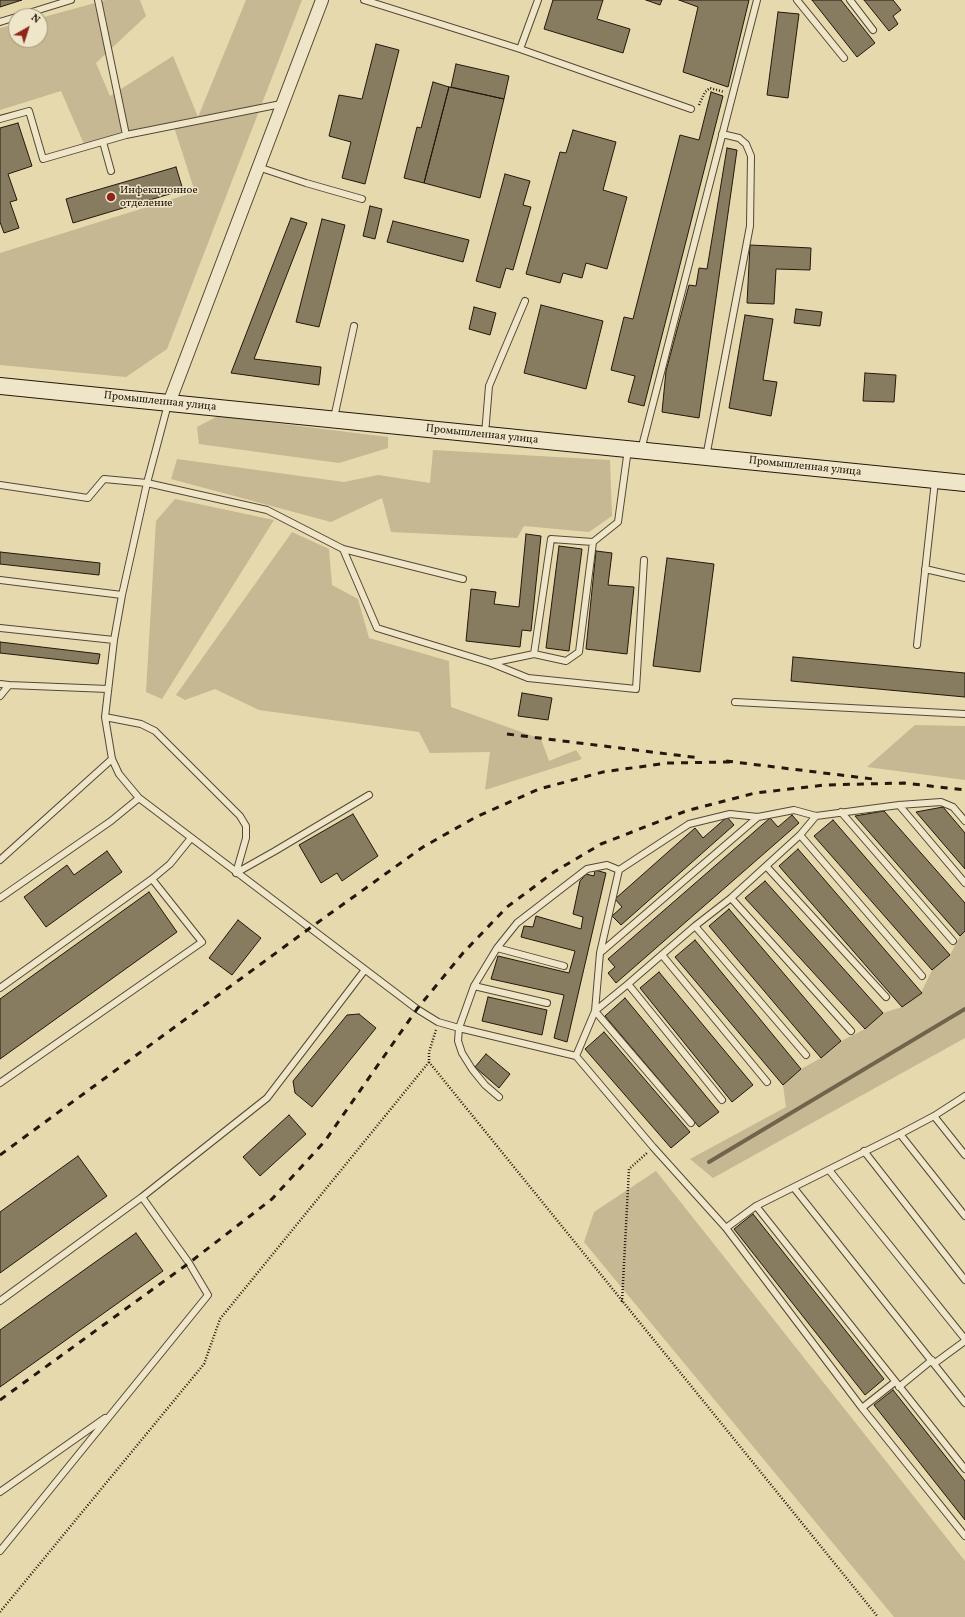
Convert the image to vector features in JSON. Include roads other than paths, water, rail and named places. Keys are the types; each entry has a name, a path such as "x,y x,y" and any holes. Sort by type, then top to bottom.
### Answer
{"street":[{"path":"169,403 281,104 322,0"},
{"name":"Промышленная улица","path":"0,386 965,483"}],"lane":[{"path":"44,8 71,0"},
{"path":"98,0 126,135"},
{"path":"364,0 520,49 691,109"},
{"path":"520,49 538,0"},
{"path":"534,654 551,539 593,542 618,522 634,450 722,134 757,0"},
{"path":"797,0 844,58"},
{"path":"850,0 873,30"},
{"path":"0,119 29,111 43,159 126,135 281,104"},
{"path":"706,457 750,226 751,156 746,144 739,138 722,134"},
{"path":"103,142 111,171"},
{"path":"258,167 362,199"},
{"path":"485,435 489,386 525,301"},
{"path":"334,420 354,326"},
{"path":"169,403 147,483 122,595 114,640 106,717 112,758 119,774 139,798 364,971 416,1009 438,1022 576,1056 653,1147 726,1228 862,1408 965,1536"},
{"path":"0,485 88,498 104,479 147,483 267,510 343,549 463,579"},
{"path":"917,645 935,480"},
{"path":"491,663 534,654 566,661 579,652 593,542"},
{"path":"343,549 378,628 491,663 528,678 636,689 644,560"},
{"path":"925,569 965,578"},
{"path":"0,580 122,595"},
{"path":"0,628 114,640"},
{"path":"0,684 108,689"},
{"path":"0,696 9,685"},
{"path":"735,702 965,714"},
{"path":"106,717 142,724 155,731 240,816 246,826 246,838 236,872"},
{"path":"0,860 112,758"},
{"path":"236,872 369,795"},
{"path":"0,898 111,821 139,798"},
{"path":"576,1056 595,1011 600,953 619,870 690,824 730,814 758,817 794,810 816,816 899,805 942,802 953,807 965,821"},
{"path":"899,805 965,884"},
{"path":"841,812 953,941"},
{"path":"595,1011 695,926 731,898 800,834 816,816"},
{"path":"600,953 758,817"},
{"path":"800,834 922,976"},
{"path":"0,988 152,879 170,864 191,838"},
{"path":"499,1097 485,1085 462,1053 458,1041 459,1028 474,986 497,948 517,923 587,869 607,865 619,870"},
{"path":"766,866 886,997"},
{"path":"0,1083 202,942 152,879"},
{"path":"731,898 851,1031"},
{"path":"695,926 806,1055"},
{"path":"497,948 564,966"},
{"path":"662,955 767,1082"},
{"path":"0,1301 142,1198 267,1098 364,971"},
{"path":"628,984 722,1100"},
{"path":"474,986 547,1003"},
{"path":"595,1011 691,1123"},
{"path":"726,1228 756,1206 900,1134 934,1116 965,1096"},
{"path":"934,1116 965,1156"},
{"path":"900,1134 965,1216"},
{"path":"864,1151 965,1280"},
{"path":"829,1170 965,1340 862,1408"},
{"path":"794,1188 965,1403"},
{"path":"0,1551 208,1295 189,1263 142,1198"},
{"path":"756,1206 965,1469"},
{"path":"0,1492 112,1414"}],"waterway":[{"path":"709,1162 965,1009"}],"railway":[{"path":"507,734 700,758"},
{"path":"726,761 873,779"},
{"path":"0,1155 423,847 476,817 539,789 603,772 667,763 731,762"},
{"path":"0,1400 189,1263 272,1199 325,1141 417,1009 463,953 507,907 554,872 601,844 686,811 755,793 825,785 904,783 965,790"}],"place":[{"name":"Инфекционное отделение","path":"111,197"}]}
